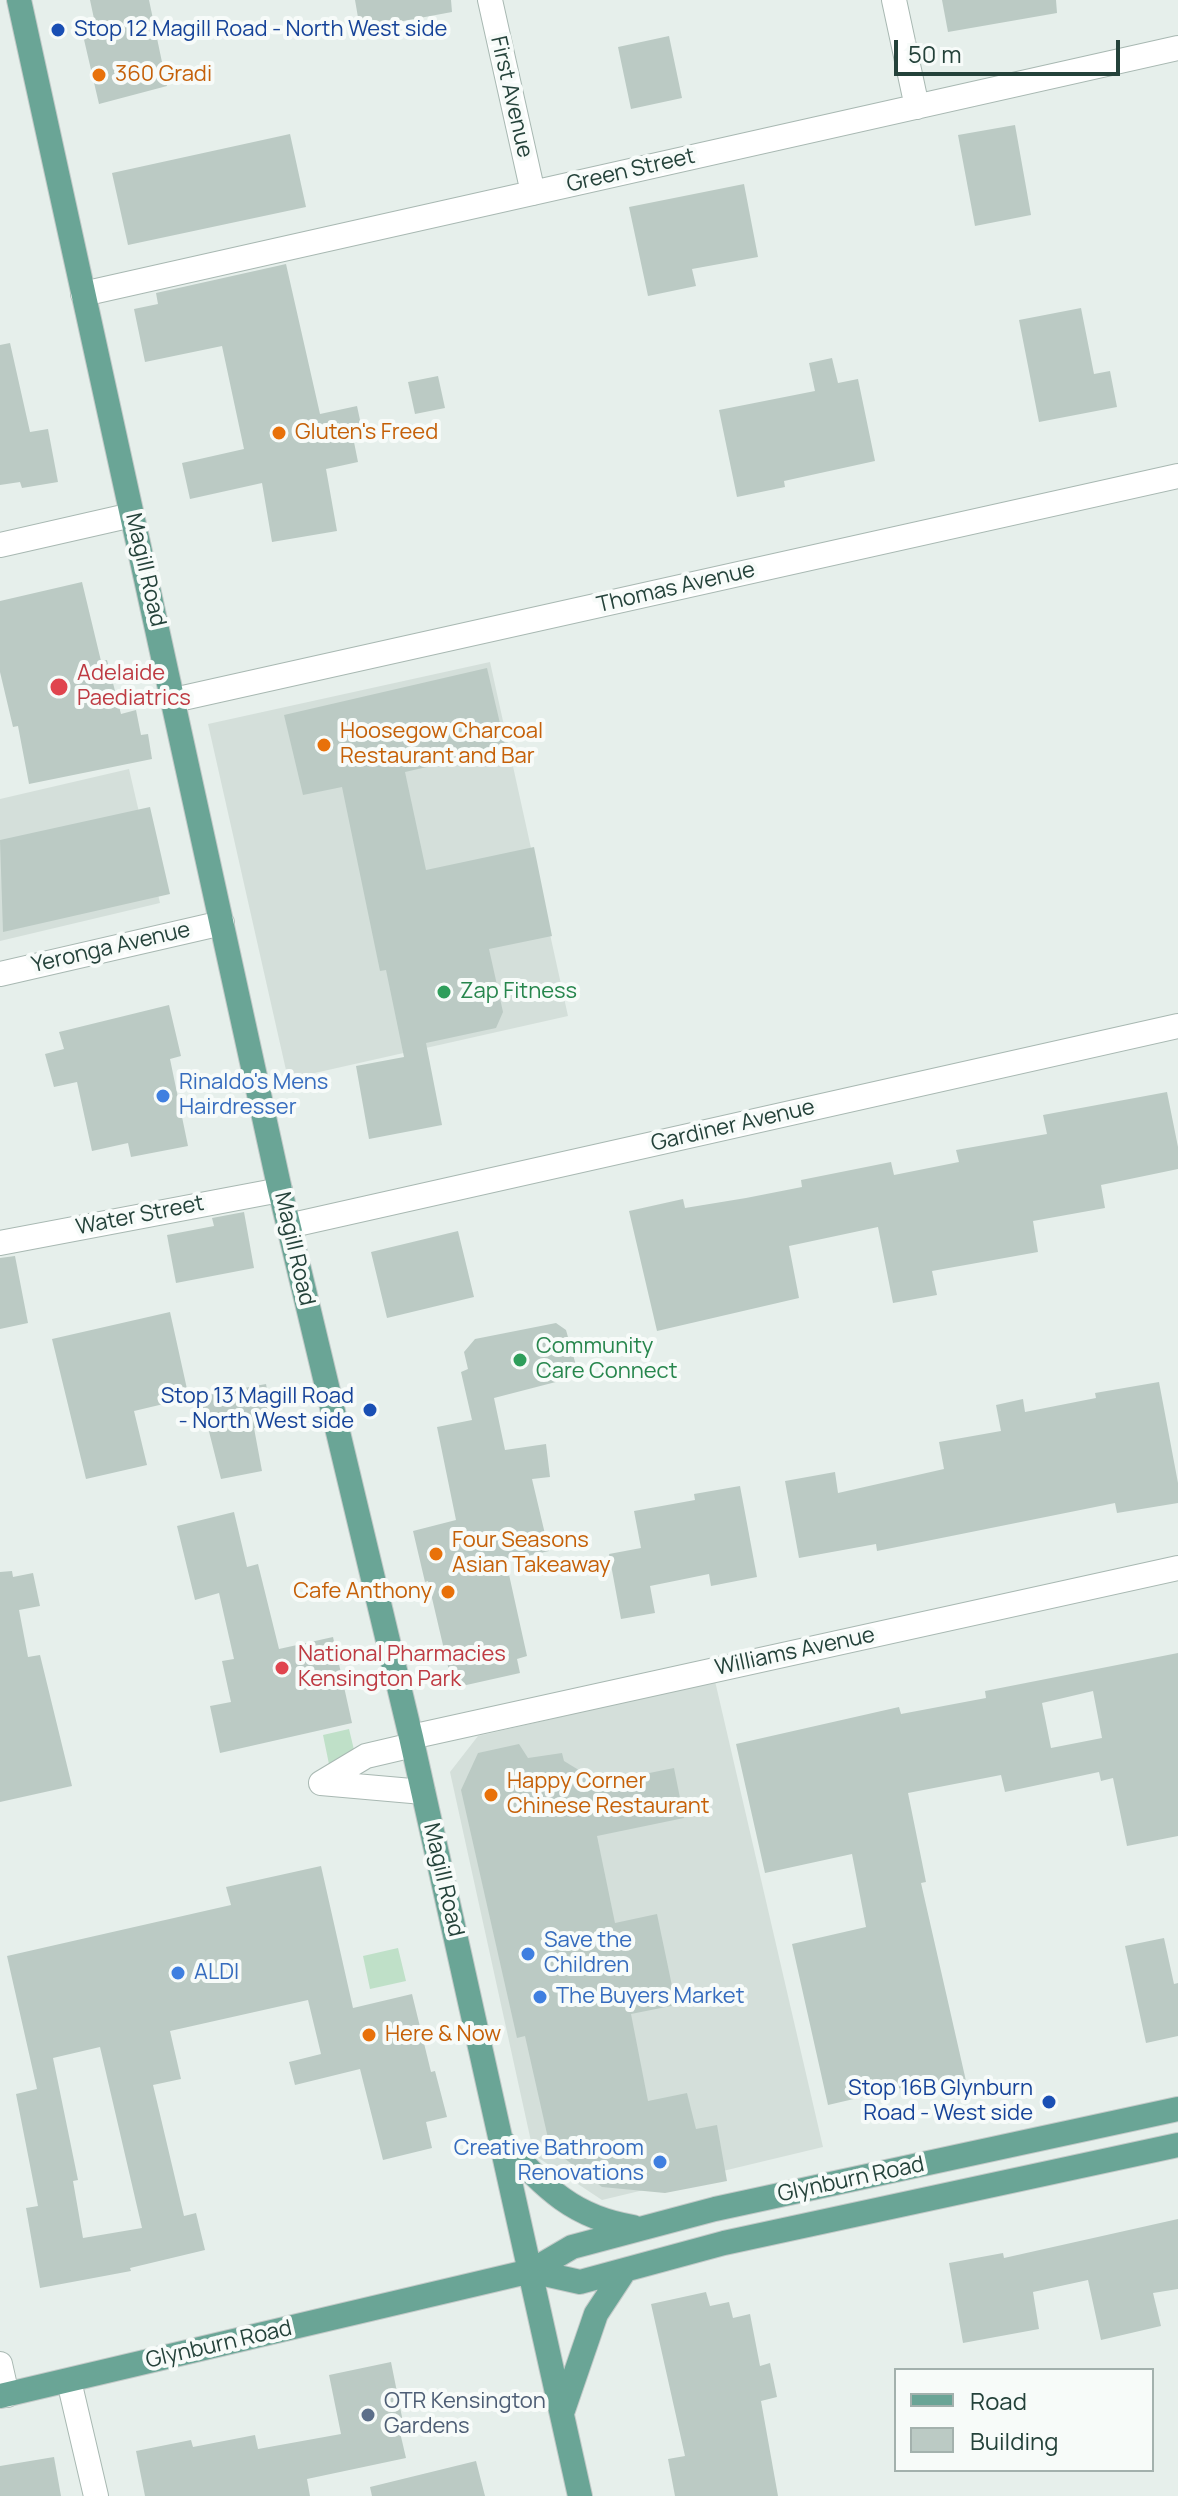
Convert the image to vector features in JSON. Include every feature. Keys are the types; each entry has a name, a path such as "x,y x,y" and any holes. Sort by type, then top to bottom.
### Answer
{"main road":[{"name":"Magill Road","path":"19,0 288,1226 412,1741 580,2496"},
{"name":"Glynburn Road","path":"4,2395 531,2271 572,2247 715,2209 1178,2109"},
{"path":"502,2141 550,2192 598,2221 641,2229"},
{"name":"Glynburn Road","path":"531,2271 580,2282 724,2243 1178,2145"},
{"path":"562,2413 596,2314 625,2270"}],"street":[{"name":"First Avenue","path":"490,0 533,193"},
{"path":"894,0 917,107"},
{"name":"Green Street","path":"83,294 1178,48"},
{"name":"Thomas Avenue","path":"174,700 1178,476"},
{"path":"0,545 132,515"},
{"name":"Yeronga Avenue","path":"0,974 222,923"},
{"name":"Gardiner Avenue","path":"288,1226 1178,1026"},
{"name":"Water Street","path":"0,1243 280,1190"},
{"name":"Williams Avenue","path":"423,1792 321,1783 366,1756 412,1741 1178,1568"},
{"path":"0,2364 4,2395"},
{"path":"69,2381 96,2496"}],"shaded area":[{"path":"490,662 568,1016 288,1079 208,724"},
{"path":"129,769 160,903 0,941 0,799"},
{"path":"715,1681 823,2147 602,2200 534,2155 450,1772 478,1736"}],"green space":[{"path":"349,1729 355,1754 330,1769 323,1735"},
{"path":"398,1948 406,1981 370,1989 363,1956"}],"building":[{"path":"90,0 149,0 167,86 99,104 82,31 96,28"},
{"path":"355,0 451,0 452,12 360,29"},
{"path":"942,0 1056,0 1057,13 948,32"},
{"path":"669,36 682,98 631,109 618,47"},
{"path":"1015,125 1031,215 975,226 958,135"},
{"path":"290,134 306,207 128,245 112,173"},
{"path":"744,184 758,257 692,269 696,286 648,296 629,207"},
{"path":"286,264 320,414 357,406 363,434 353,437 358,462 326,469 337,531 272,542 262,483 190,499 182,463 244,449 222,346 145,362 134,309 158,304 156,293"},
{"path":"1081,308 1094,374 1110,371 1117,407 1039,422 1019,320"},
{"path":"10,343 30,432 48,429 58,482 22,488 20,482 0,485 0,345"},
{"path":"832,358 838,383 858,379 875,461 784,481 785,487 737,497 719,410 815,391 809,363"},
{"path":"438,376 445,408 415,414 408,382"},
{"path":"82,582 101,661 107,660 121,714 136,710 141,735 148,734 152,759 29,784 18,726 13,727 0,672 0,601"},
{"path":"487,668 506,749 405,772 426,870 534,847 552,936 489,949 503,1012 496,1028 426,1043 442,1125 369,1139 356,1066 404,1057 386,970 380,971 342,787 303,795 284,715"},
{"path":"150,807 170,894 3,932 0,840"},
{"path":"169,1005 181,1056 170,1059 188,1146 131,1157 128,1143 92,1151 77,1082 54,1087 45,1054 64,1049 59,1032"},
{"path":"1167,1092 1178,1147 1178,1169 1101,1185 1105,1208 1033,1221 1038,1252 932,1271 937,1295 893,1303 878,1227 789,1246 799,1298 657,1331 629,1211 683,1199 685,1208 746,1198 802,1187 801,1180 891,1162 894,1175 959,1162 956,1150 1047,1134 1043,1115"},
{"path":"244,1212 254,1268 176,1283 167,1235 214,1226 212,1218"},
{"path":"458,1231 474,1297 387,1318 371,1252"},
{"path":"15,1256 28,1323 0,1329 0,1258"},
{"path":"170,1312 189,1398 134,1411 147,1465 86,1479 52,1339"},
{"path":"556,1323 566,1330 579,1376 494,1398 505,1450 546,1444 550,1477 532,1479 549,1551 506,1561 527,1656 517,1659 520,1673 453,1688 413,1531 456,1520 437,1427 472,1420 461,1372 468,1369 464,1352 475,1339"},
{"path":"1159,1382 1178,1483 1178,1503 1117,1513 1115,1503 877,1551 876,1544 799,1558 785,1481 835,1472 838,1493 944,1469 939,1442 1001,1431 996,1405 1023,1399 1025,1412 1096,1398 1095,1393"},
{"path":"266,1384 274,1424 254,1428 262,1471 221,1479 200,1396"},
{"path":"740,1486 757,1577 711,1586 709,1574 650,1586 655,1613 621,1619 609,1554 641,1548 634,1511 695,1500 694,1494"},
{"path":"234,1512 247,1567 258,1564 279,1649 333,1637 352,1723 220,1753 210,1706 231,1702 222,1661 234,1659 219,1593 195,1600 177,1526"},
{"path":"12,1571 13,1577 33,1573 40,1606 19,1610 28,1657 40,1655 72,1786 0,1802 0,1572"},
{"path":"1178,1653 1178,1836 1127,1846 1113,1778 1101,1781 1099,1772 1005,1792 1001,1775 908,1793 926,1882 921,1883 966,2081 916,2092 914,2085 828,2105 792,1944 866,1927 852,1854 765,1873 736,1744 899,1707 901,1714 986,1698 985,1691","holes":["1093,1691 1102,1738 1051,1748 1042,1703"]},
{"path":"519,1744 528,1758 562,1753 564,1761 600,1783 674,1768 684,1818 597,1836 615,1923 657,1914 676,2005 631,2014 648,2101 687,2093 696,2129 717,2125 727,2181 665,2193 602,2187 560,2155 552,2156 525,2036 517,2038 461,1790 478,1753"},
{"path":"321,1866 353,2008 412,1994 431,2072 435,2071 447,2117 426,2122 432,2148 383,2160 360,2069 295,2085 289,2062 321,2054 308,2000 170,2031 181,2079 153,2085 184,2216 196,2213 205,2250 130,2268 131,2271 40,2288 26,2208 38,2206 16,2094 37,2089 7,1956 231,1905 226,1887","holes":["100,2047 142,2228 83,2238 73,2181 78,2180 53,2058"]},
{"path":"1164,1938 1174,1984 1178,1983 1178,2036 1146,2043 1125,1946"},
{"path":"1178,2219 1178,2289 1153,2293 1161,2326 1101,2340 1088,2280 1033,2292 1039,2329 963,2343 949,2263 1003,2253 1004,2258"},
{"path":"706,2292 710,2306 729,2302 733,2318 750,2314 760,2366 770,2363 777,2397 761,2401 778,2496 675,2496 668,2459 685,2456 651,2304"},
{"path":"391,2362 404,2427 399,2428 406,2458 307,2479 310,2496 145,2496 136,2451 191,2440 193,2447 255,2435 258,2449 341,2434 329,2375"},
{"path":"54,2457 61,2496 0,2496 0,2466"},
{"path":"476,2461 485,2496 372,2496 370,2487"}],"place":[{"name":"Stop 12 Magill Road - North West side","path":"58,30"},
{"name":"360 Gradi","path":"99,75"},
{"name":"Gluten's Freed","path":"279,433"},
{"name":"Adelaide Paediatrics","path":"59,687"},
{"name":"Hoosegow Charcoal Restaurant and Bar","path":"324,745"},
{"name":"Zap Fitness","path":"444,992"},
{"name":"Rinaldo's Mens Hairdresser","path":"163,1096"},
{"name":"Community Care Connect","path":"520,1360"},
{"name":"Stop 13 Magill Road - North West side","path":"370,1410"},
{"name":"Four Seasons Asian Takeaway","path":"436,1554"},
{"name":"Cafe Anthony","path":"448,1592"},
{"name":"National Pharmacies Kensington Park","path":"282,1668"},
{"name":"Happy Corner Chinese Restaurant","path":"491,1795"},
{"name":"Save the Children","path":"528,1954"},
{"name":"ALDI","path":"178,1973"},
{"name":"The Buyers Market","path":"540,1997"},
{"name":"Here & Now","path":"369,2035"},
{"name":"Stop 16B Glynburn Road - West side","path":"1049,2102"},
{"name":"Creative Bathroom Renovations","path":"660,2162"},
{"name":"OTR Kensington Gardens","path":"368,2415"}]}
